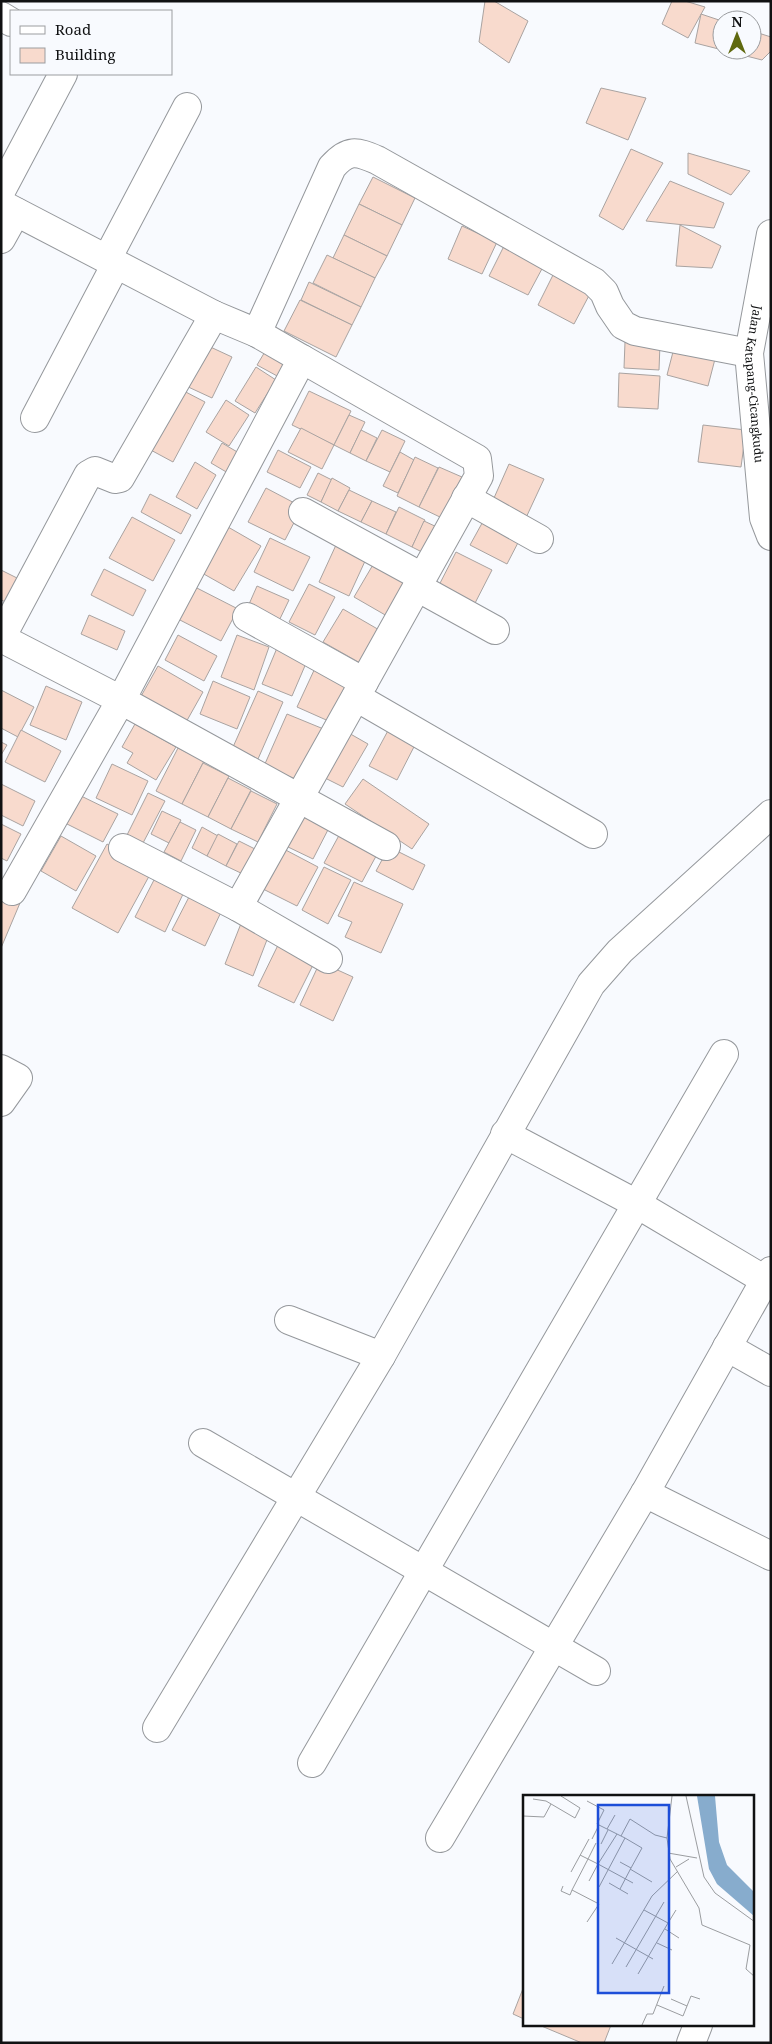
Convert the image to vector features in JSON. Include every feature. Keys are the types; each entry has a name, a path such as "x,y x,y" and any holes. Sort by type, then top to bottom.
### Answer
{"street":[{"path":"1,239 6,202 63,75"},
{"path":"35,418 187,107"},
{"path":"257,333 332,167 340,158 350,153 363,154 377,160 594,282 604,292 610,306 623,325 635,331 749,353"},
{"path":"6,202 111,262 214,315 257,333 477,459 479,476 238,908"},
{"name":"Jalan Katapang-Cicangkudu","path":"768,525 756,452 749,353 771,234"},
{"path":"214,315 120,478 115,479 95,471 88,475 1,638 121,700 386,846"},
{"path":"12,891 121,700 302,359"},
{"path":"466,498 539,538"},
{"path":"303,512 495,630"},
{"path":"247,617 593,834"},
{"path":"157,1728 381,1356 505,1134 592,984 620,951 771,814"},
{"path":"124,848 238,908 328,959"},
{"path":"312,1763 724,1054"},
{"path":"1,1068 18,1078 1,1102"},
{"path":"440,1838 645,1493 768,1276 505,1134"},
{"path":"289,1320 381,1356"},
{"path":"728,1347 771,1372"},
{"path":"203,1443 596,1671"},
{"path":"645,1493 771,1556"},
{"path":"692,2043 698,2026"}],"building":[{"path":"485,1 494,1 528,21 509,63 479,42"},
{"path":"672,1 685,1 705,7 688,38 662,24"},
{"path":"701,14 712,18 712,47 695,43"},
{"path":"762,34 771,37 771,51 762,60"},
{"path":"601,88 646,98 628,140 586,123"},
{"path":"631,149 663,163 623,230 599,216"},
{"path":"688,153 750,171 731,195 688,174"},
{"path":"373,177 415,198 402,225 359,204"},
{"path":"670,181 724,203 714,228 646,221"},
{"path":"359,204 402,225 387,256 344,235"},
{"path":"680,225 721,246 712,268 676,266"},
{"path":"462,226 497,242 482,274 448,259"},
{"path":"344,235 387,256 375,278 333,258"},
{"path":"504,246 544,265 528,295 489,276"},
{"path":"327,255 375,278 361,307 313,283"},
{"path":"556,269 593,288 574,324 538,305"},
{"path":"309,282 361,307 352,325 301,300"},
{"path":"300,300 352,325 336,357 284,331"},
{"path":"625,342 660,344 659,370 624,368"},
{"path":"204,344 232,357 212,398 184,385"},
{"path":"269,345 291,358 279,377 257,365"},
{"path":"674,348 715,359 708,386 667,375"},
{"path":"256,367 276,380 255,413 235,401"},
{"path":"619,373 660,376 658,409 618,407"},
{"path":"180,389 205,402 173,462 147,448"},
{"path":"309,391 351,411 334,445 292,425"},
{"path":"226,400 249,415 229,446 206,432"},
{"path":"349,415 365,422 350,453 334,445"},
{"path":"703,425 746,430 741,467 698,462"},
{"path":"301,428 334,445 322,469 288,452"},
{"path":"361,430 377,438 366,461 350,453"},
{"path":"382,430 405,441 390,472 366,461"},
{"path":"222,443 239,453 228,473 211,463"},
{"path":"278,450 311,467 300,488 267,472"},
{"path":"400,452 414,460 398,493 383,486"},
{"path":"415,457 438,468 419,507 397,496"},
{"path":"195,462 216,475 197,509 176,497"},
{"path":"509,464 544,479 524,522 490,507"},
{"path":"439,467 462,477 442,518 419,507"},
{"path":"318,473 332,480 321,502 307,495"},
{"path":"332,478 350,488 338,511 321,502"},
{"path":"266,488 302,507 285,540 248,522"},
{"path":"349,490 372,501 361,522 338,511"},
{"path":"150,494 191,515 181,534 141,512"},
{"path":"372,501 396,512 386,534 361,522"},
{"path":"399,507 425,520 412,547 386,534"},
{"path":"486,516 522,535 507,564 470,545"},
{"path":"132,517 175,540 153,581 109,558"},
{"path":"424,521 439,528 426,554 412,547"},
{"path":"228,527 261,546 234,591 202,573"},
{"path":"270,538 310,557 293,591 254,572"},
{"path":"336,545 366,559 349,596 319,582"},
{"path":"456,552 492,570 472,609 436,591"},
{"path":"374,563 406,581 387,616 354,597"},
{"path":"104,569 146,590 133,616 91,595"},
{"path":"1,570 17,578 6,602 1,600"},
{"path":"309,584 335,597 315,635 289,622"},
{"path":"193,586 238,609 221,641 176,618"},
{"path":"257,586 289,600 277,625 246,611"},
{"path":"343,609 381,631 362,664 323,642"},
{"path":"89,615 125,631 117,650 81,634"},
{"path":"178,635 217,656 204,681 165,660"},
{"path":"237,635 269,647 254,690 221,677"},
{"path":"277,648 307,661 292,696 262,684"},
{"path":"158,666 203,692 185,724 140,698"},
{"path":"316,666 352,682 333,723 297,707"},
{"path":"213,681 250,697 237,729 200,714"},
{"path":"46,686 82,702 66,740 30,725"},
{"path":"1,690 34,707 18,737 1,728"},
{"path":"258,691 283,702 258,759 233,747"},
{"path":"287,714 326,730 303,782 264,766"},
{"path":"135,724 176,747 156,780 127,763 133,753 122,747"},
{"path":"391,725 418,739 397,780 369,766"},
{"path":"21,730 61,751 45,782 5,762"},
{"path":"347,732 368,744 343,787 323,777"},
{"path":"1,742 7,745 1,755"},
{"path":"178,748 204,761 182,804 156,791"},
{"path":"203,763 229,776 208,817 182,804"},
{"path":"112,764 148,781 132,815 96,798"},
{"path":"228,778 251,790 231,829 208,817"},
{"path":"363,779 429,824 412,849 345,804"},
{"path":"1,784 35,801 23,826 1,815"},
{"path":"251,791 277,804 258,842 231,829"},
{"path":"148,793 165,801 143,843 127,835"},
{"path":"77,794 118,814 103,842 63,822"},
{"path":"305,809 332,822 313,859 286,846"},
{"path":"162,811 181,820 169,843 151,834"},
{"path":"180,822 196,830 181,861 164,852"},
{"path":"1,824 21,834 7,861 1,858"},
{"path":"202,827 218,836 207,856 192,848"},
{"path":"343,828 381,847 362,882 324,863"},
{"path":"218,834 237,844 226,866 207,856"},
{"path":"61,836 96,856 76,891 41,871"},
{"path":"239,841 257,850 245,875 226,866"},
{"path":"107,844 153,869 118,933 72,908"},
{"path":"280,847 318,867 297,906 259,887"},
{"path":"389,847 425,865 413,890 376,871"},
{"path":"324,867 351,880 328,924 302,910"},
{"path":"155,878 184,892 165,932 135,917"},
{"path":"354,882 403,904 381,953 345,937 352,922 338,916"},
{"path":"1,895 20,903 1,948"},
{"path":"190,895 222,910 205,946 172,930"},
{"path":"242,921 270,932 253,976 225,964"},
{"path":"280,941 316,959 294,1003 258,986"},
{"path":"320,962 353,977 333,1021 300,1005"},
{"path":"523,1989 523,2019 513,2014"},
{"path":"541,2026 611,2026 604,2043 582,2043"}]}
